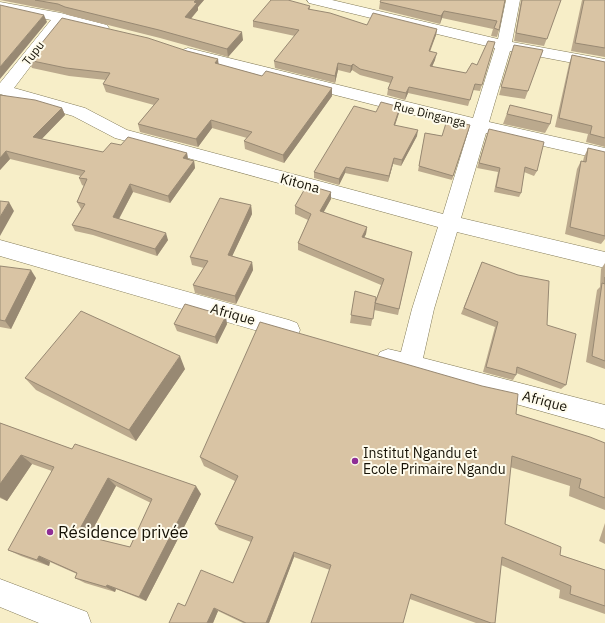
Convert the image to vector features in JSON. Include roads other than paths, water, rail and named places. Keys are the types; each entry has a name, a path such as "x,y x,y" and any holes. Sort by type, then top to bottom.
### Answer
{"street":[{"path":"314,0 504,45 605,64"},
{"path":"410,365 423,309 504,45 513,0"},
{"path":"0,6 61,17 120,33"},
{"name":"Tupu","path":"2,89 61,17"},
{"name":"Rue Dinganga","path":"173,47 187,53 480,126 605,154"},
{"name":"Kitona","path":"2,89 78,112 122,134 450,223 605,260"},
{"name":"Afrique","path":"0,248 311,337"},
{"name":"Afrique","path":"372,354 605,417"},
{"path":"0,594 76,623"}],"place":[{"name":"Institut Ngandu et Ecole Primaire Ngandu","path":"355,461"},
{"name":"Résidence privée","path":"50,532"}]}
